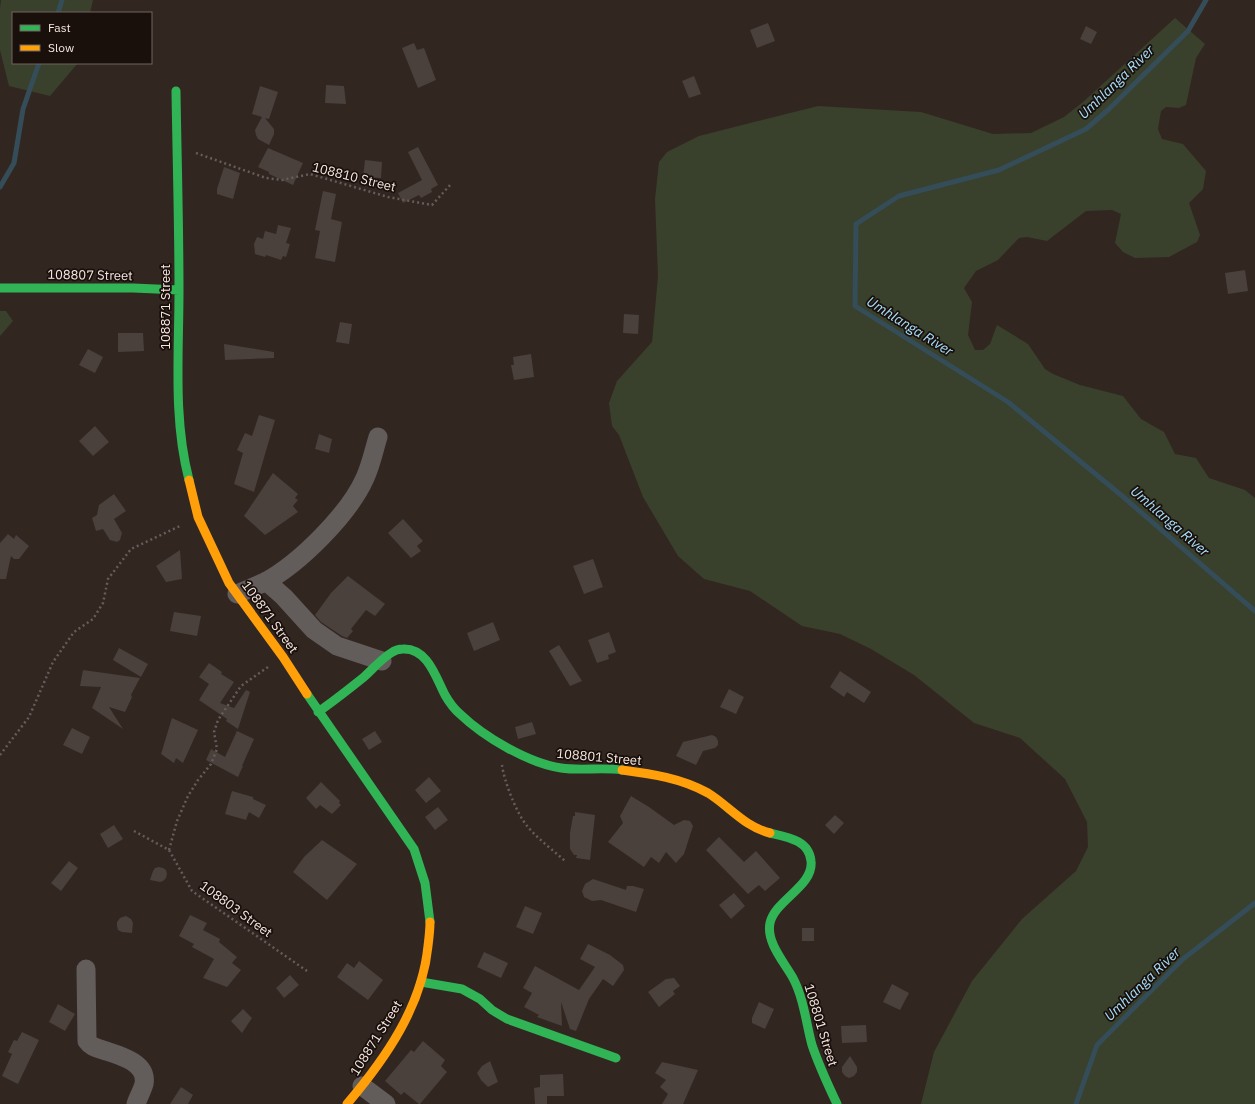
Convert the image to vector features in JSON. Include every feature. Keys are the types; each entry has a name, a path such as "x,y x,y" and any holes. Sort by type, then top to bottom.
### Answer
{"street":[{"name":"108871 Street","path":"176,91 179,290 178,409 186,470 198,517 229,583 283,657 318,712 414,849 425,883 430,926 427,958 422,982 408,1017 382,1058 347,1104"},
{"name":"108807 Street","path":"0,288 133,288 179,290"},
{"path":"237,594 266,581 286,568 325,534 351,502 365,477 378,437"},
{"path":"266,581 284,597 314,630 337,646 382,661"},
{"name":"108801 Street","path":"318,712 360,680 394,651 407,649 420,654 429,664 450,702 459,712 477,728 499,742 528,757 550,766 571,769 616,769 672,778 693,786 717,799 754,827 764,832 780,835 800,843 807,850 812,864 811,870 807,878 773,915 770,923 770,932 782,960 797,987 810,1037 819,1064 837,1104"},
{"path":"86,969 87,1041 92,1046 123,1056 142,1070 144,1084 136,1104"},
{"path":"422,982 462,989 480,999 492,1010 507,1019 616,1058"},
{"path":"362,1086 386,1104"}],"path":[{"name":"108810 Street","path":"177,146 266,178 282,180 310,174 388,197 432,205 451,184"},
{"path":"0,756 30,717 53,662 74,632 93,619 103,603 108,579 131,549 198,517"},
{"path":"134,831 169,850 177,821 188,796 210,764 217,749 214,732 218,720 241,686 283,657"},
{"path":"499,742 503,773 513,801 527,826 565,861"},
{"name":"108803 Street","path":"169,850 192,891 307,971"}],"green space":[{"path":"1,0 93,0 90,12 12,12 12,64 77,64 50,96 9,86 0,50"},
{"path":"1175,18 1205,44 1196,58 1186,105 1179,108 1166,107 1161,111 1158,129 1162,139 1183,144 1206,171 1203,189 1189,203 1200,235 1197,242 1169,257 1135,258 1123,252 1115,243 1121,214 1112,210 1086,211 1047,241 1027,237 1019,238 998,260 976,271 964,288 972,302 968,335 975,350 983,350 990,344 997,325 1028,344 1045,369 1053,374 1080,385 1123,396 1141,419 1164,432 1175,454 1196,458 1209,478 1245,490 1255,498 1255,1104 921,1104 934,1052 972,981 1022,919 1076,871 1088,847 1087,822 1065,779 1020,738 974,723 914,675 871,649 840,634 802,626 750,591 704,579 678,556 643,497 619,435 612,426 609,403 617,381 652,342 658,276 655,199 659,162 667,152 699,136 818,106 921,112 993,134 1031,133 1064,117 1083,102"},
{"path":"0,311 6,311 13,321 0,336"}],"building":[{"path":"768,23 775,41 757,48 750,30"},
{"path":"1086,26 1097,32 1091,44 1080,39"},
{"path":"414,43 417,50 424,48 436,80 418,88 402,48"},
{"path":"694,76 701,94 689,98 682,81"},
{"path":"326,85 344,86 346,104 325,103"},
{"path":"260,86 278,92 269,119 265,118 274,129 274,134 269,145 258,139 256,135 255,130 262,117 252,114"},
{"path":"418,147 438,185 431,189 432,192 421,198 419,195 403,203 398,193 422,180 408,152"},
{"path":"268,148 303,163 293,185 258,167"},
{"path":"365,160 382,162 381,178 363,177"},
{"path":"224,167 240,173 233,199 217,194 217,189"},
{"path":"323,191 336,194 331,219 342,222 335,262 315,258 320,231 315,230"},
{"path":"278,225 291,228 286,243 290,244 286,257 283,256 281,260 266,255 265,257 255,254 254,244 257,237 263,239 265,231 276,234"},
{"path":"1245,270 1248,291 1228,294 1225,273"},
{"path":"624,314 639,315 638,334 623,333"},
{"path":"340,322 352,324 349,344 336,342"},
{"path":"118,333 143,333 144,351 118,352"},
{"path":"224,344 274,352 274,358 225,360"},
{"path":"88,349 103,357 95,373 79,365"},
{"path":"531,354 534,377 514,380 511,365 514,365 513,357"},
{"path":"259,415 275,420 254,492 234,484 243,453 237,450 245,433 252,436"},
{"path":"95,426 109,442 93,456 79,441"},
{"path":"319,434 332,439 329,453 315,449"},
{"path":"273,473 298,494 295,498 298,500 293,506 298,512 265,535 244,516"},
{"path":"114,494 126,511 114,519 122,533 120,540 117,542 110,540 103,529 96,531 92,518 97,515 99,505"},
{"path":"403,519 423,541 417,546 421,551 411,558 388,533"},
{"path":"8,534 14,539 16,535 29,546 19,559 14,559 11,556 6,579 0,579 0,543"},
{"path":"180,550 182,579 166,582 156,566"},
{"path":"593,559 603,587 584,594 573,566"},
{"path":"348,576 385,604 375,616 366,610 351,629 353,631 347,638 321,622 315,615 331,593"},
{"path":"174,612 201,616 197,636 170,631"},
{"path":"493,622 500,640 474,651 467,633"},
{"path":"609,632 616,652 608,655 609,659 597,663 588,640"},
{"path":"559,645 582,681 570,686 549,651"},
{"path":"119,648 148,664 141,677 113,660"},
{"path":"209,663 222,672 221,674 234,682 220,703 234,708 246,690 250,692 238,729 226,721 227,719 199,700 209,684 199,677"},
{"path":"83,670 140,678 131,695 132,697 125,712 109,707 123,729 92,708 101,687 80,686"},
{"path":"840,671 871,692 864,703 847,692 844,697 830,687"},
{"path":"729,689 744,697 736,714 720,707"},
{"path":"172,718 198,730 183,763 176,758 174,763 161,754"},
{"path":"532,722 536,734 518,739 515,727"},
{"path":"72,728 90,737 82,754 63,745"},
{"path":"237,731 254,739 238,777 206,760 211,749 225,757"},
{"path":"375,731 382,742 369,750 362,739"},
{"path":"712,735 716,737 718,745 715,748 703,751 696,765 676,756 683,742"},
{"path":"429,777 441,791 426,803 415,790"},
{"path":"321,782 340,801 339,803 341,805 332,814 320,805 316,809 306,798"},
{"path":"232,791 253,797 253,799 266,805 259,818 249,812 246,820 225,814"},
{"path":"631,796 674,825 684,820 690,821 693,826 684,854 676,863 666,852 659,863 651,857 644,867 608,842 623,823 620,816"},
{"path":"438,807 448,820 435,830 425,817"},
{"path":"575,812 595,815 590,860 576,858 577,855 574,855 570,849 570,833"},
{"path":"835,815 844,823 834,834 825,825"},
{"path":"114,825 123,839 108,848 100,834"},
{"path":"719,837 744,862 756,851 780,878 765,891 759,885 748,894 706,850"},
{"path":"322,840 357,864 327,900 293,872 304,857"},
{"path":"69,861 78,868 61,891 51,883"},
{"path":"159,867 166,870 166,878 160,882 150,880 155,868"},
{"path":"593,879 626,890 627,886 644,889 636,912 601,900 592,901 584,897 582,891 585,884"},
{"path":"734,893 745,906 731,919 719,905"},
{"path":"525,906 542,913 533,934 516,927"},
{"path":"190,915 207,923 203,930 220,939 219,942 237,957 232,963 241,970 227,987 203,978 214,959 192,947 194,944 179,936"},
{"path":"126,916 131,919 133,923 132,933 118,930 117,922 120,918"},
{"path":"802,928 814,928 814,941 802,941"},
{"path":"588,944 610,955 623,965 624,970 613,986 603,979 589,999 576,1031 570,1029 561,1002 562,1026 537,1017 539,1015 524,1007 532,993 523,988 535,966 579,990 595,967 580,959"},
{"path":"484,952 508,963 501,978 477,967"},
{"path":"359,961 383,980 368,1000 337,977 347,963 354,968"},
{"path":"290,975 299,985 284,998 276,988"},
{"path":"674,978 680,986 673,991 675,994 659,1007 648,992 666,979"},
{"path":"892,984 909,993 900,1010 883,1002"},
{"path":"759,1002 774,1009 765,1029 752,1023 752,1018"},
{"path":"58,1004 75,1014 65,1031 49,1022"},
{"path":"243,1009 252,1018 242,1033 231,1021"},
{"path":"866,1025 867,1042 842,1043 841,1026"},
{"path":"22,1032 39,1040 18,1084 2,1076 12,1054 8,1052 14,1040 17,1041"},
{"path":"423,1041 445,1060 441,1066 447,1072 419,1104 404,1092 401,1095 385,1081 411,1050 414,1052"},
{"path":"850,1056 857,1067 857,1072 854,1076 849,1078 842,1072 842,1067"},
{"path":"490,1061 498,1082 488,1087 477,1073 482,1066"},
{"path":"662,1062 698,1070 683,1104 662,1104 668,1094 660,1087 666,1080 655,1073"},
{"path":"563,1074 564,1096 547,1096 547,1104 535,1104 534,1088 540,1087 540,1075"},
{"path":"181,1087 193,1095 188,1104 170,1104"}],"waterway":[{"path":"58,12 62,0"},
{"name":"Umhlanga River","path":"1206,0 1188,31 1109,109 1086,129 999,170 899,196 856,224 855,306 1008,402 1121,495 1255,611"},
{"path":"0,187 14,163 23,109 39,64"},
{"name":"Umhlanga River","path":"1076,1104 1097,1045 1183,959 1255,903"}],"traffic: fast":[{"path":"176,91 179,266 178,386 181,434 189,480"},
{"path":"0,288 133,288 179,290"},
{"path":"318,712 364,677 387,655 400,649 412,650 419,653 430,665 445,695 456,710 470,723 507,748 535,761 561,768 622,770"},
{"path":"307,694 414,849 425,883 430,922"},
{"path":"770,833 790,838 802,844 806,848 811,861 807,878 773,915 769,930 773,945 797,986 812,1045 837,1104"},
{"path":"421,982 462,989 480,999 492,1010 507,1019 616,1058"}],"traffic: slow":[{"path":"189,480 198,517 229,583 283,657 307,694"},
{"path":"622,770 666,777 698,788 716,798 745,821 770,833"},
{"path":"347,1104 388,1050 410,1011 424,968 430,922"}]}
